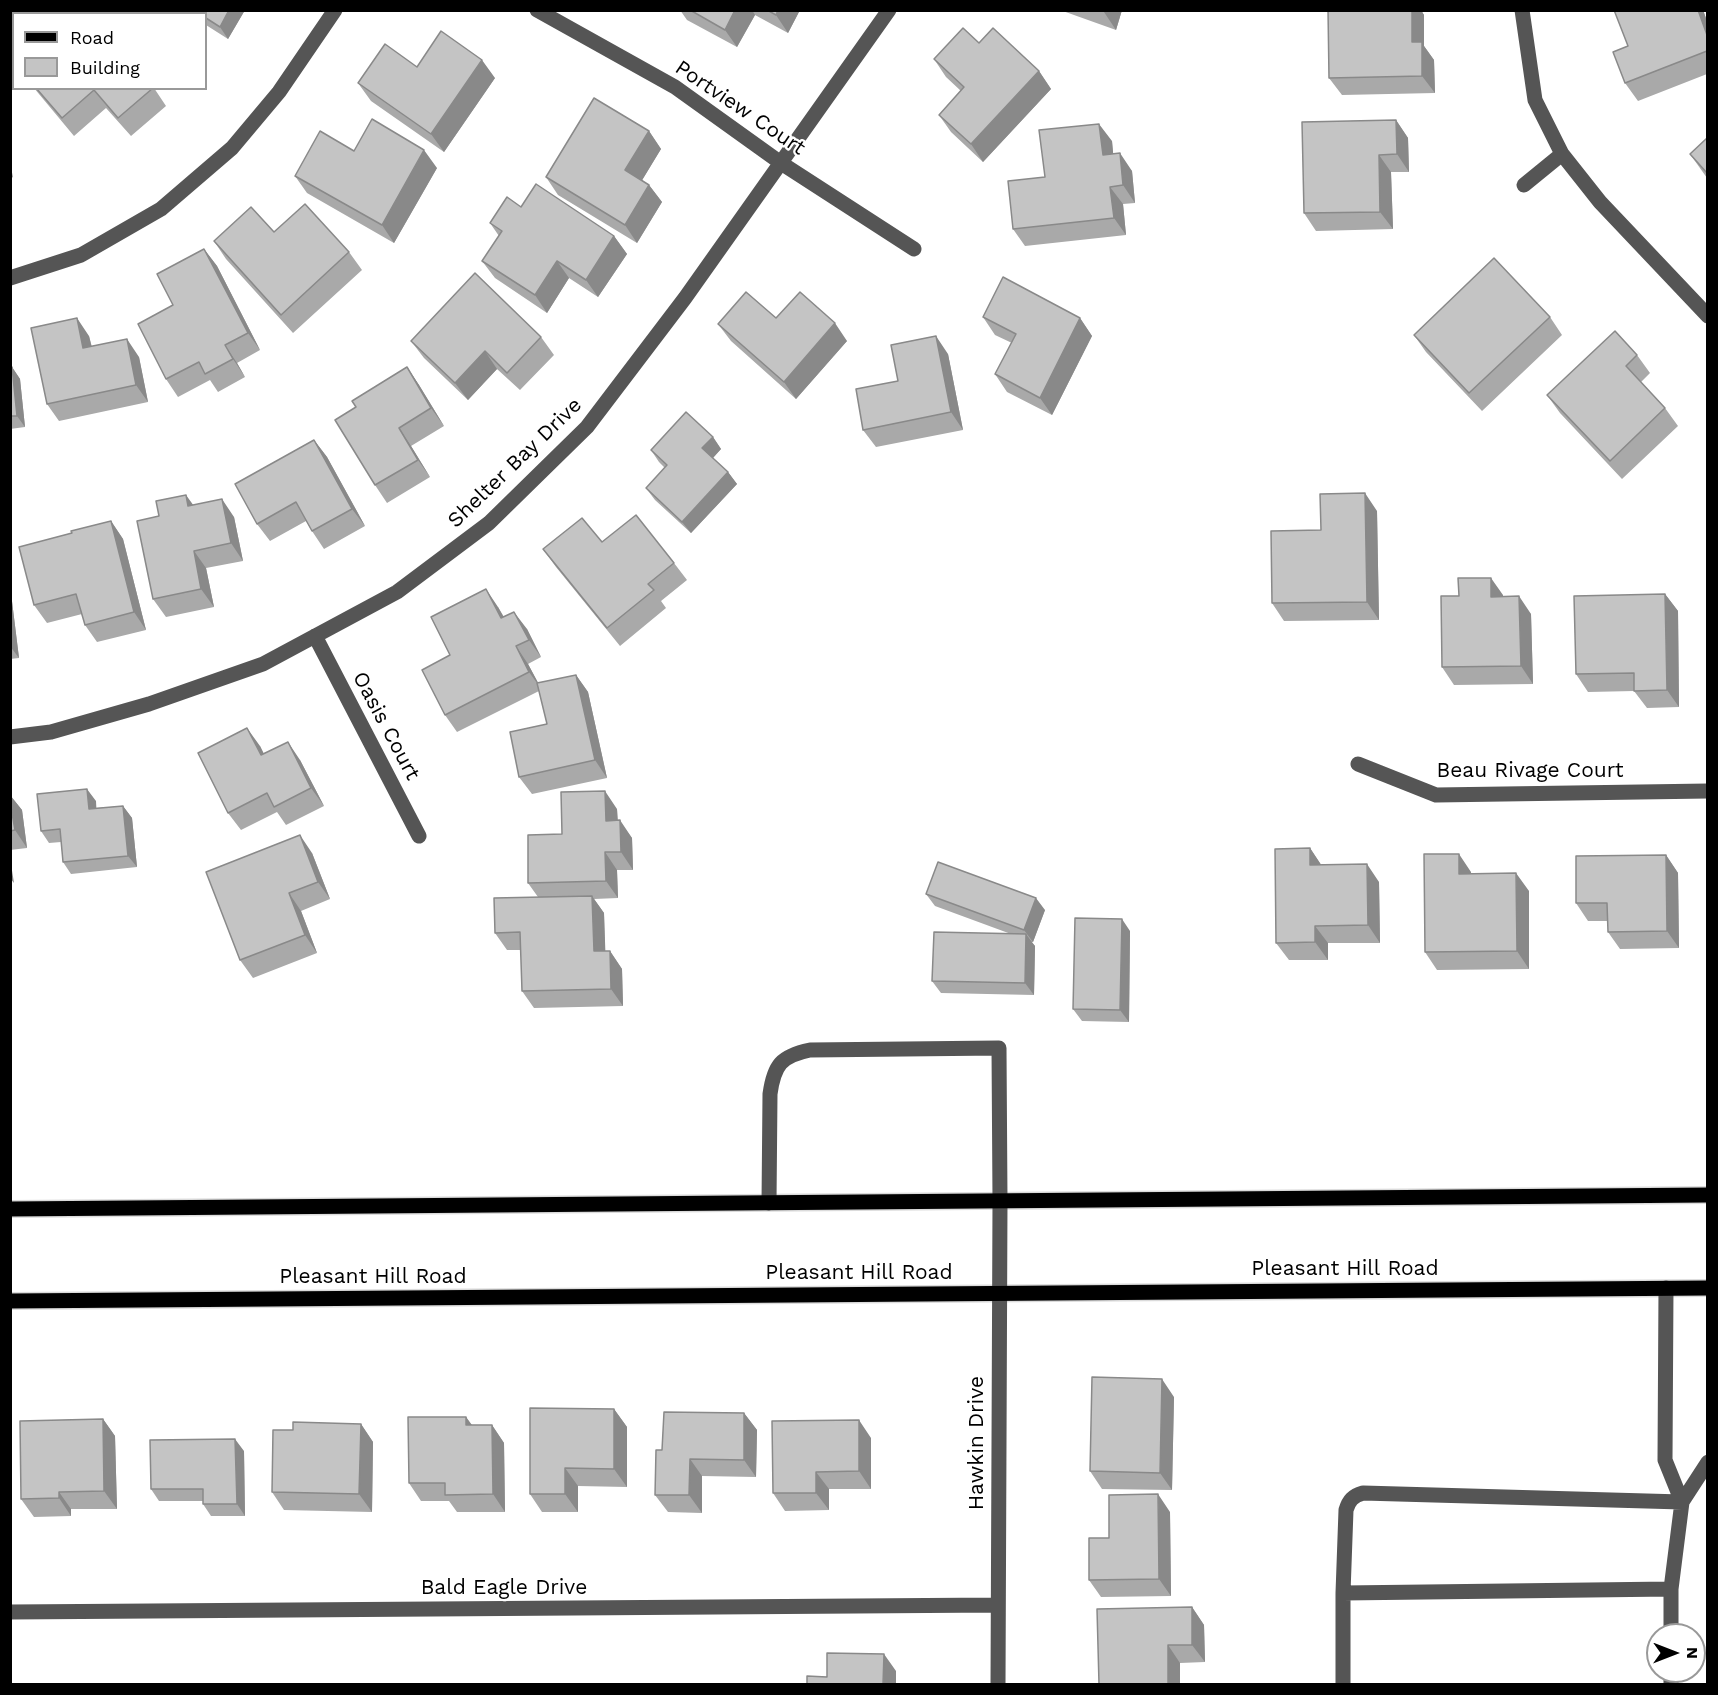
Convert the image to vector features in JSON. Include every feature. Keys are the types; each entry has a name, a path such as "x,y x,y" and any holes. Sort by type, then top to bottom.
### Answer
{"main road":[{"path":"10,1209 1707,1196"},
{"name":"Pleasant Hill Road","path":"10,1301 1707,1288"}],"street":[{"path":"10,278 81,255 161,209 232,148 279,93 335,10"},
{"name":"Portview Court","path":"537,10 675,87 781,163 914,249"},
{"name":"Shelter Bay Drive","path":"10,737 51,732 149,704 263,664 397,592 489,523 587,428 685,298 890,10"},
{"path":"1522,10 1535,100 1562,154 1600,202 1707,316"},
{"path":"1524,185 1562,154"},
{"name":"Oasis Court","path":"315,636 419,836"},
{"name":"Beau Rivage Court","path":"1358,764 1436,795 1707,792"},
{"name":"Hawkin Drive","path":"769,1203 772,1078 777,1065 788,1057 810,1050 999,1048 998,1684"},
{"path":"1666,1288 1665,1460 1682,1502"},
{"path":"1671,1623 1671,1589 1682,1502 1707,1462"},
{"path":"1343,1684 1346,1510 1349,1501 1356,1495 1373,1492 1682,1502"},
{"path":"1343,1593 1671,1589"},
{"name":"Bald Eagle Drive","path":"10,1612 997,1605"}],"building":[{"path":"146,10 229,10 220,27 207,19 207,12 145,12"},
{"path":"690,10 735,10 725,30"},
{"path":"767,10 778,10 776,15"},
{"path":"1328,10 1412,10 1412,42 1422,42 1422,76 1329,78"},
{"path":"1614,10 1698,10 1707,35 1707,51 1625,83 1613,52 1628,46"},
{"path":"963,28 979,43 993,28 1039,71 971,144 939,115 964,87 934,59"},
{"path":"441,31 482,60 431,134 358,83 385,44 417,67"},
{"path":"38,90 94,90 62,118"},
{"path":"94,90 151,90 118,118"},
{"path":"594,98 649,131 625,170 649,185 625,225 546,177"},
{"path":"372,119 424,150 382,225 295,176 320,131 354,151"},
{"path":"1396,120 1397,154 1379,155 1380,212 1304,213 1302,122"},
{"path":"1099,124 1103,155 1120,153 1123,185 1110,187 1114,218 1013,229 1008,181 1045,177 1039,130"},
{"path":"1707,138 1707,173 1690,154"},
{"path":"536,184 614,236 586,280 557,261 535,295 482,261 502,231 490,223 507,197 521,207"},
{"path":"305,204 349,252 281,315 214,241 251,207 274,232"},
{"path":"204,249 248,333 225,345 233,359 205,374 199,362 166,379 138,324 173,305 157,274"},
{"path":"1494,258 1550,317 1469,393 1414,335"},
{"path":"475,273 541,337 507,373 485,351 455,383 411,341"},
{"path":"1003,277 1080,318 1040,398 995,374 1016,334 983,317"},
{"path":"746,292 776,318 800,292 835,323 784,382 718,324"},
{"path":"77,318 83,348 127,339 136,385 47,404 31,328"},
{"path":"1615,331 1637,355 1626,366 1665,408 1610,461 1547,395"},
{"path":"936,336 951,412 863,430 856,389 898,381 891,345"},
{"path":"10,367 12,367 17,416 10,416"},
{"path":"407,367 431,408 399,428 418,460 375,485 335,420 356,407 352,401"},
{"path":"686,412 713,437 702,448 728,472 682,522 646,488 667,465 651,450"},
{"path":"314,440 352,509 312,531 296,502 257,524 235,484"},
{"path":"1365,493 1367,602 1272,603 1271,531 1321,530 1320,494"},
{"path":"186,495 188,506 222,499 231,543 194,551 201,589 153,599 137,521 159,516 156,501"},
{"path":"636,515 674,563 648,584 654,590 607,628 543,549 582,518 602,542"},
{"path":"111,521 134,612 85,625 76,594 34,605 19,547"},
{"path":"1458,578 1491,578 1491,597 1519,596 1521,666 1442,667 1441,596 1459,596"},
{"path":"486,589 501,618 514,612 529,640 516,646 529,672 445,715 422,670 450,655 431,617"},
{"path":"1665,594 1667,690 1634,691 1634,673 1576,674 1574,596"},
{"path":"576,675 595,760 519,777 510,732 547,724 537,683"},
{"path":"247,728 261,755 288,742 311,788 274,807 267,793 228,813 198,753"},
{"path":"87,789 89,809 123,806 128,856 63,862 60,829 41,831 37,794"},
{"path":"605,791 606,821 620,820 621,852 605,852 606,881 528,883 528,835 562,834 561,792"},
{"path":"10,802 15,830 10,831"},
{"path":"300,835 318,882 289,893 305,935 240,960 206,872"},
{"path":"1310,848 1310,865 1367,864 1368,925 1315,926 1315,942 1276,943 1275,849"},
{"path":"1424,854 1459,854 1459,874 1516,873 1517,951 1425,952"},
{"path":"1666,855 1667,931 1608,932 1607,903 1576,903 1576,856"},
{"path":"938,862 1036,898 1024,930 926,894"},
{"path":"592,896 594,951 610,951 611,989 522,991 520,932 495,933 494,898"},
{"path":"1075,918 1122,919 1120,1010 1073,1009"},
{"path":"934,932 1026,934 1025,983 932,981"},
{"path":"1092,1377 1162,1379 1160,1473 1090,1471"},
{"path":"530,1408 614,1409 614,1469 565,1468 565,1494 530,1494"},
{"path":"664,1412 744,1413 744,1460 690,1459 689,1495 655,1495 656,1450 662,1450"},
{"path":"408,1417 466,1417 466,1425 492,1425 493,1494 445,1495 445,1483 409,1483"},
{"path":"103,1419 104,1491 59,1492 59,1498 21,1499 20,1421"},
{"path":"859,1420 859,1471 816,1472 816,1493 773,1493 772,1421"},
{"path":"293,1422 361,1424 359,1494 272,1492 273,1430 293,1430"},
{"path":"235,1439 237,1504 203,1504 203,1489 151,1489 150,1440"},
{"path":"1158,1494 1159,1579 1089,1580 1089,1538 1109,1538 1109,1495"},
{"path":"1192,1607 1192,1645 1168,1645 1168,1684 1099,1684 1097,1609"},
{"path":"827,1653 884,1654 883,1684 807,1684 807,1676 827,1677"}]}
